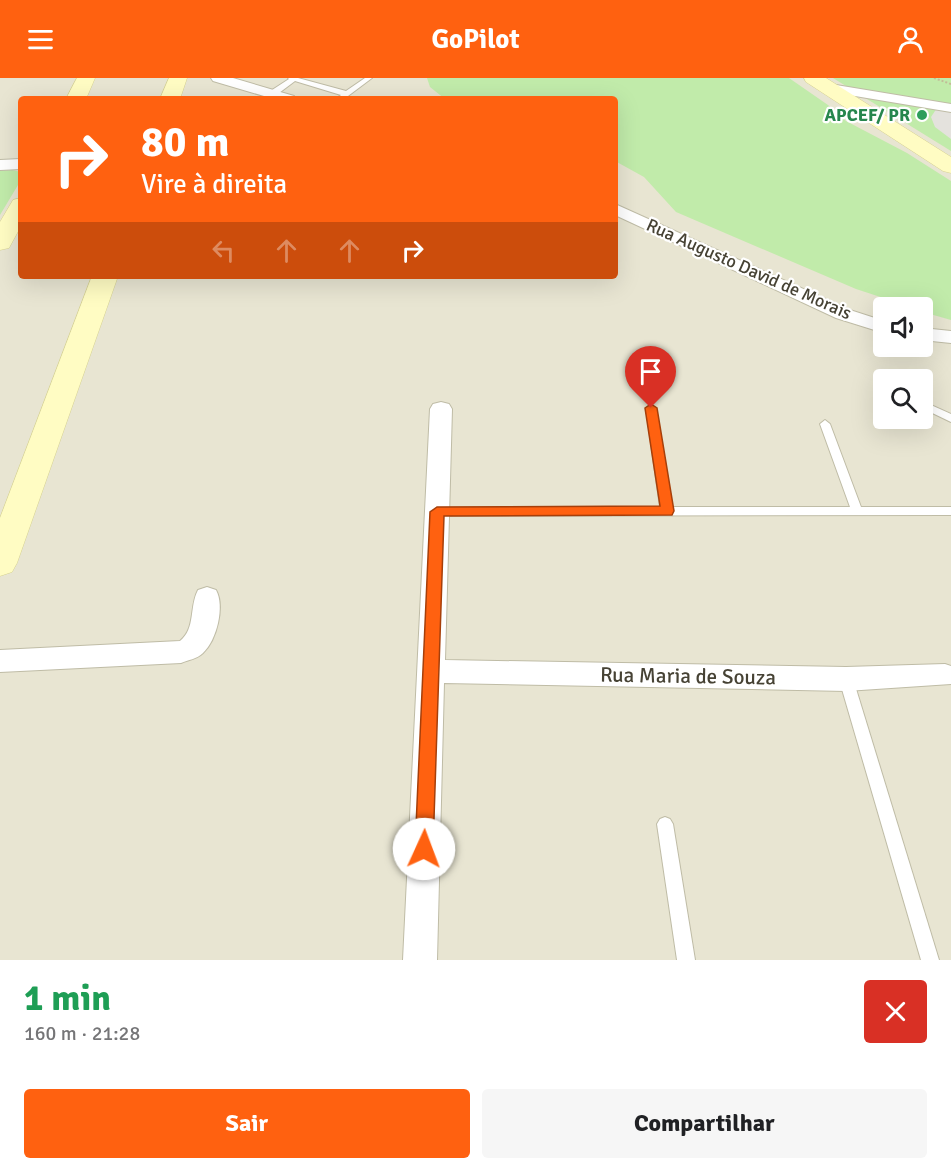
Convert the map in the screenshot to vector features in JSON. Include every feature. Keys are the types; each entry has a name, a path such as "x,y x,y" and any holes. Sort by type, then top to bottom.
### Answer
{"main road":[{"path":"77,96 86,78"},
{"path":"171,96 178,78"},
{"path":"822,83 951,166"},
{"path":"0,243 18,210"},
{"path":"0,563 104,279"}],"street":[{"path":"218,78 279,96"},
{"path":"822,83 916,108 949,120 951,113"},
{"path":"869,113 916,108 951,108"},
{"path":"1,166 18,164"},
{"name":"Rua Augusto David de Morais","path":"618,210 843,314 873,324"},
{"path":"933,335 951,337"},
{"path":"420,960 441,410"},
{"path":"0,661 181,652 192,649 200,641 207,597"},
{"name":"Rua Maria de Souza","path":"431,671 846,679 948,677"}],"lane":[{"path":"272,94 293,78 347,94"},
{"path":"344,96 369,78"},
{"path":"651,408 667,511"},
{"path":"933,409 951,418"},
{"path":"825,424 857,511"},
{"path":"437,512 951,511"},
{"path":"846,679 930,960"},
{"path":"665,824 686,960"}],"path":[{"path":"934,78 951,84"}],"shaded area":[{"path":"0,78 951,78 951,960 0,960"},
{"path":"937,108 951,110 951,139 935,127 931,117"}],"green space":[{"path":"427,78 789,78 828,105 846,121 907,153 951,181 951,320 933,315 933,297 880,297 856,289 676,212 644,177 618,163 618,96 441,96 430,87"},
{"name":"APCEF/ PR","path":"833,78 951,78 951,151"},
{"path":"0,171 18,171 18,185 0,215"}],"place":[{"name":"APCEF/ PR","path":"922,115"}],"route":[{"path":"424,849 437,512 667,511 651,408"}]}
